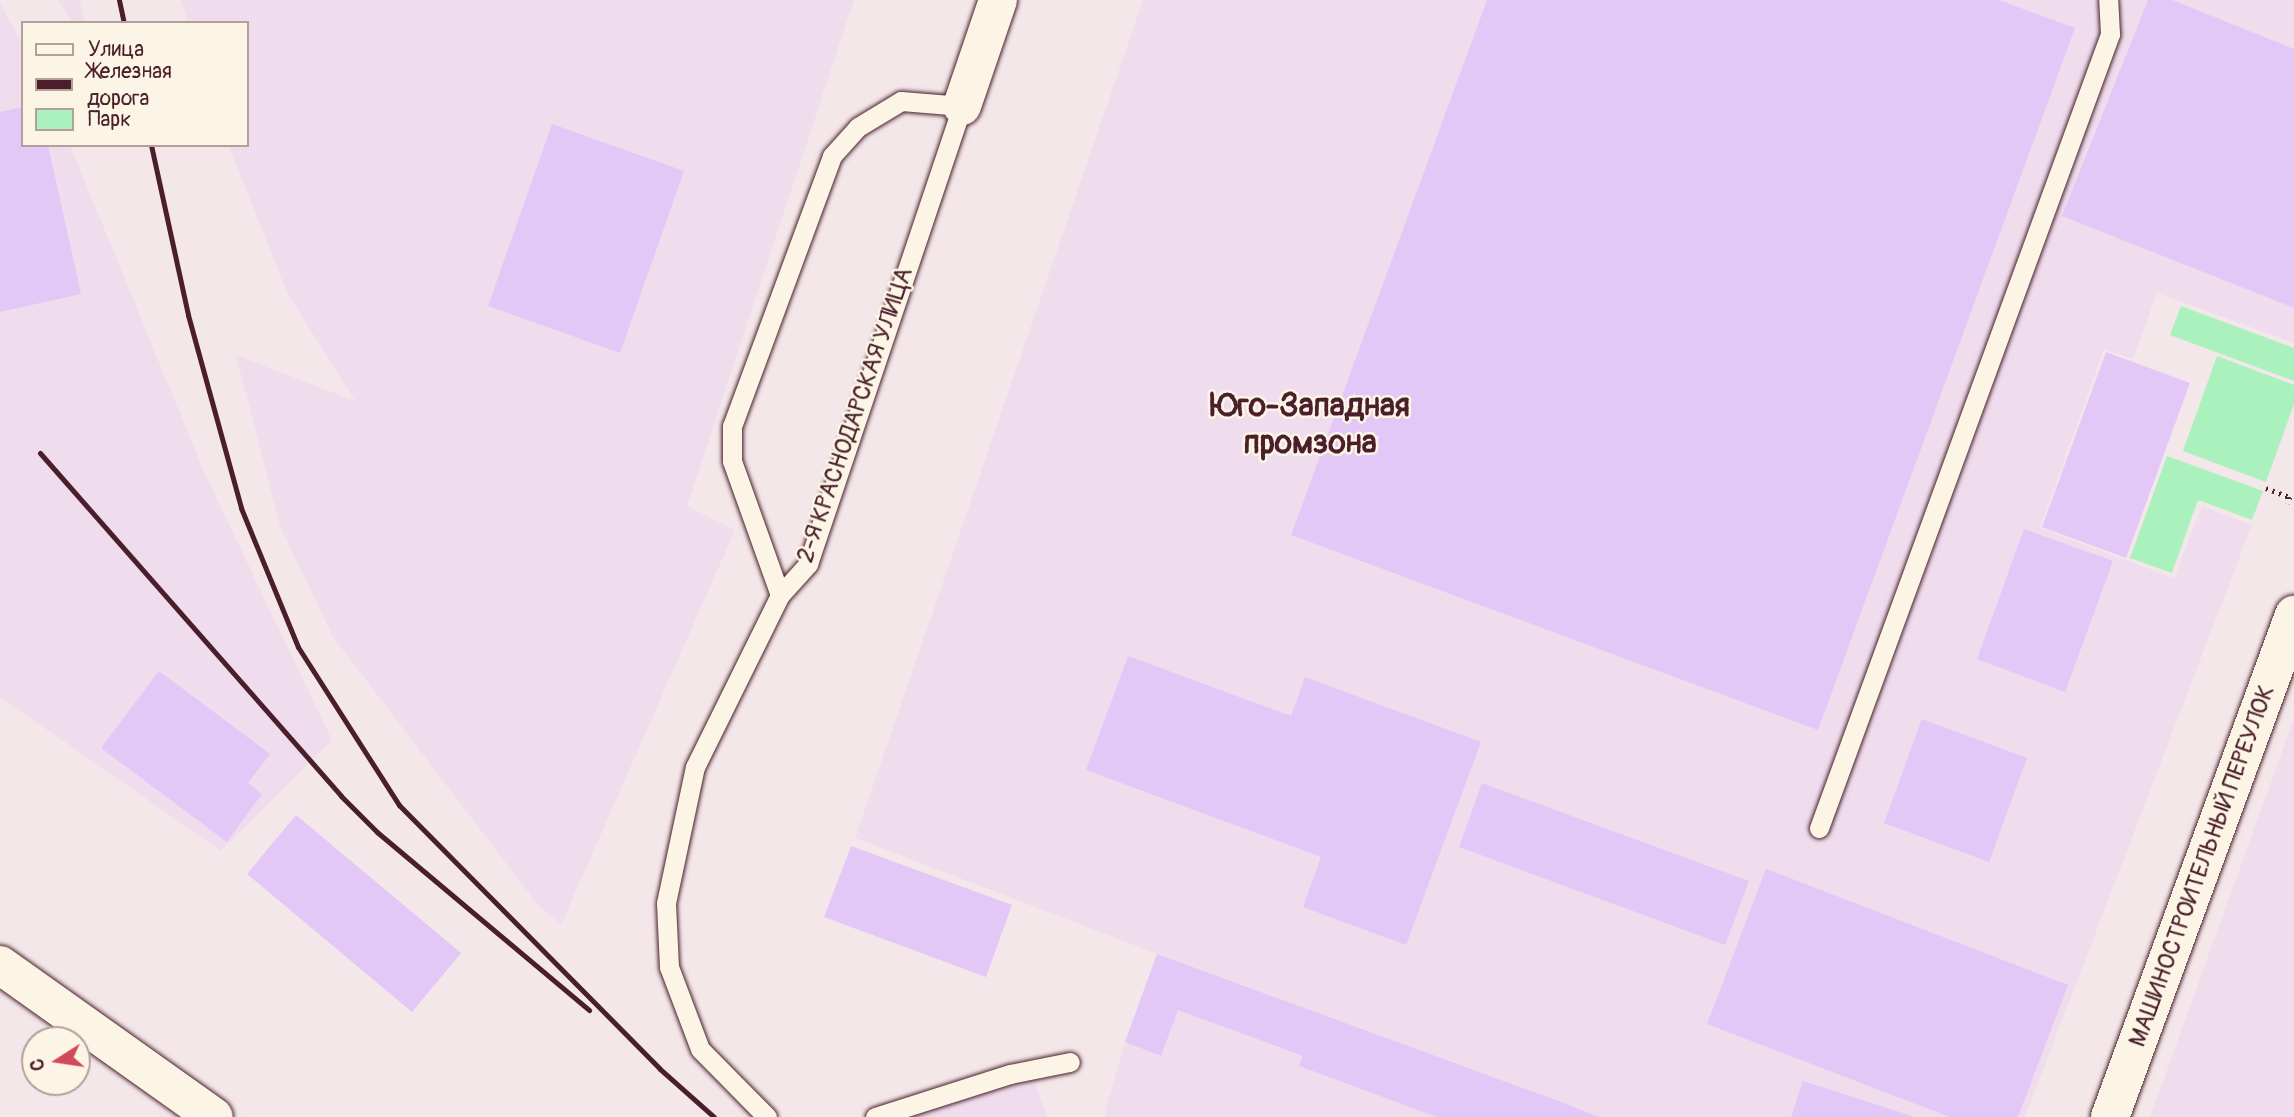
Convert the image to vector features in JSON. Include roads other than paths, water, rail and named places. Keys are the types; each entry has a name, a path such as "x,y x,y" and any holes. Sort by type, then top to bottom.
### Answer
{"street":[{"name":"2-Я КРАСНОДАРСКАЯ УЛИЦА","path":"962,106 998,0"},
{"name":"МАШИНОСТРОИТЕЛЬНЫЙ ПЕРЕУЛОК","path":"2110,1117 2294,615"},
{"path":"0,965 214,1117"}],"lane":[{"path":"1819,828 2110,34 2108,0"},
{"path":"780,595 732,461 732,426 832,156 858,127 901,101 962,106"},
{"name":"2-Я КРАСНОДАРСКАЯ УЛИЦА","path":"767,1117 700,1049 669,967 666,903 695,767 780,595 808,564 962,106"},
{"path":"875,1117 1010,1074 1070,1062"}],"railway":[{"path":"119,0 124,21"},
{"path":"151,147 188,315 241,508 298,647 399,805 660,1069 714,1117"},
{"path":"40,453 341,796 377,832 589,1010"}],"district":[{"name":"Юго-Западная промзона","path":"1310,426"}]}
